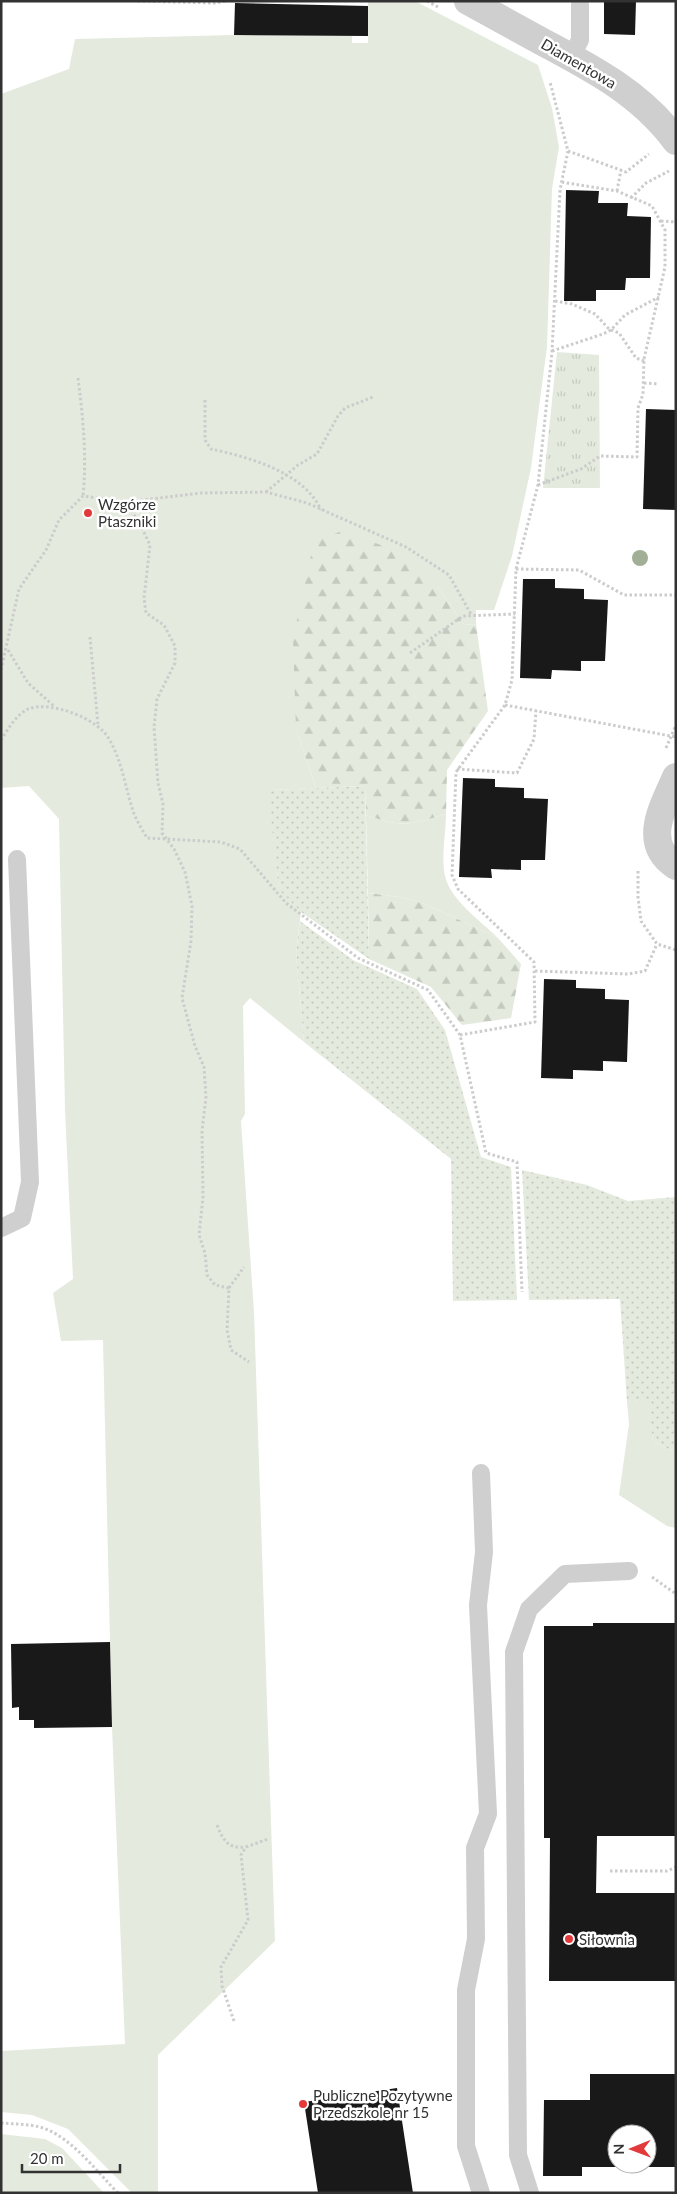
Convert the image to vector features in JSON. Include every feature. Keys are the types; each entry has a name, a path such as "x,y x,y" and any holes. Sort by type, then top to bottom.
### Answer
{"street":[{"name":"Diamentowa","path":"468,1 602,74 632,95 665,127 676,141"},
{"path":"676,777 657,820 658,840 664,858 676,866"}],"lane":[{"path":"572,57 580,40 580,1"},
{"path":"1,1228 22,1218 30,1182 17,859"},
{"path":"481,1473 484,1552 478,1605 488,1814 475,1848 476,1939 466,1990 466,2146 481,2193"},
{"path":"530,2193 518,2155 514,1652 529,1609 565,1574 629,1571"}],"path":[{"path":"138,1 215,3 226,1"},
{"path":"460,1035 535,1022 534,962 458,889 452,875 457,769 505,705 512,680 516,569 538,485 552,351 561,182 568,150 549,80"},
{"path":"568,150 626,172 649,153"},
{"path":"631,198 646,183 674,169"},
{"path":"617,191 620,170"},
{"path":"538,485 581,470 600,456 638,457 638,408 643,394 644,361 660,297 664,267 665,230 652,206 617,191 561,182"},
{"path":"660,221 676,222"},
{"path":"552,351 611,330 625,315 660,297"},
{"path":"555,301 572,304 596,314 611,330 618,333 636,358 644,361"},
{"path":"1,670 8,649 19,590 46,550 59,520 83,496 86,471 85,438 78,378"},
{"path":"644,384 659,384"},
{"path":"266,492 317,454 338,416 345,408 373,397"},
{"path":"205,400 205,440 211,449 261,461 302,486 316,499 321,511"},
{"path":"83,496 126,502 202,492 266,492 307,503 321,511 406,547 449,575 472,616"},
{"path":"126,502 150,545 144,598 146,613 164,625 175,646 175,663 157,698 154,727 158,783 163,804 162,833 174,849 185,872 192,906 191,941 182,998 195,1046 204,1067 206,1097 202,1131 203,1197 199,1235 205,1253 207,1275 215,1285 229,1288"},
{"path":"516,569 579,570 624,595 676,595"},
{"path":"410,653 463,616 514,614"},
{"path":"90,637 98,725"},
{"path":"8,649 28,683 55,706 98,725 109,737 121,764 134,813 147,838 221,842 240,849 286,903 351,952 428,990 460,1035 486,1153 517,1162 522,1292"},
{"path":"505,705 676,737"},
{"path":"1,740 12,723 29,709 55,706"},
{"path":"457,769 517,773 534,739 536,711"},
{"path":"535,971 628,974 645,971 657,944 676,950"},
{"path":"244,1267 229,1288 227,1330 230,1350 249,1362"},
{"path":"217,1825 228,1845 235,1848 246,1847 268,1839"},
{"path":"234,2021 222,1986 221,1967 248,1920 246,1885 241,1865 242,1855 246,1847"},
{"path":"610,1871 667,1871 676,1867"},
{"path":"1,2123 39,2127 48,2130 69,2144 118,2193"}],"green space":[{"path":"368,1 415,1 538,65 552,108 559,147 552,189 547,347 531,468 512,556 494,610 476,610 476,624 464,625 438,587 296,730 316,788 269,790 279,889 301,912 296,952 304,1042 250,998 243,1006 245,1114 241,1121 254,1312 275,1941 158,2055 158,2193 132,2193 68,2129 32,2115 1,2112 1,2051 125,2044 112,1727 103,1340 61,1341 53,1293 73,1279 65,1110 59,819 29,786 1,788 1,94 69,69 75,39 234,35 352,36 352,43 368,43"},
{"path":"557,352 599,355 600,488 543,488"},
{"path":"344,530 400,553 438,587 464,625 476,624 488,711 447,770 446,814 424,821 406,824 389,822 366,815 365,786 316,788 296,730 293,638 314,542"},
{"path":"365,786 369,959 301,912 279,890 268,790"},
{"path":"446,814 443,861 448,885 467,910 498,938 425,904 400,897 368,893 366,815 389,822 406,824"},
{"path":"368,893 400,897 425,904 498,938 521,964 511,1018 462,1025 431,987 369,959"},
{"path":"300,921 353,960 417,989 445,1030 481,1157 511,1167 517,1300 453,1301 451,1159 304,1042 296,952"},
{"path":"522,1170 587,1185 628,1201 676,1197 676,1453 653,1441 648,1401 627,1402 620,1299 529,1300"},
{"path":"649,1400 653,1441 676,1453 676,1528 667,1526 619,1495 629,1424 627,1402"},
{"path":"1,2134 45,2139 62,2148 104,2193 1,2193"}],"building":[{"path":"604,1 636,1 635,35 604,34"},
{"path":"235,3 368,6 368,36 234,35"},
{"path":"566,190 599,191 598,203 628,203 627,216 651,217 650,278 626,278 625,290 596,290 596,301 564,301"},
{"path":"646,409 676,410 676,510 643,509"},
{"path":"523,579 555,579 555,588 584,589 584,599 608,600 605,661 581,661 581,671 552,670 551,679 520,678"},
{"path":"463,778 495,779 495,787 524,788 524,798 548,799 545,860 521,860 521,870 491,869 492,878 459,877"},
{"path":"544,979 576,980 576,988 605,989 605,999 629,1000 627,1062 603,1061 603,1071 573,1070 573,1079 541,1078"},
{"path":"593,1623 676,1623 676,1836 597,1836 596,1893 676,1893 676,1981 549,1981 550,1838 544,1838 544,1626 593,1626"},
{"path":"110,1642 112,1727 34,1728 34,1720 19,1720 19,1707 12,1708 11,1644"},
{"path":"590,2074 676,2074 676,2167 657,2167 657,2124 607,2124 607,2167 582,2167 582,2176 543,2176 544,2100 590,2100"},
{"path":"397,2088 413,2193 318,2193 304,2102"}],"place":[{"name":"Wzgórze Ptaszniki","path":"88,513"},
{"name":"Siłownia","path":"569,1939"},
{"name":"Publiczne Pozytywne Przedszkole nr 15","path":"303,2104"}]}
